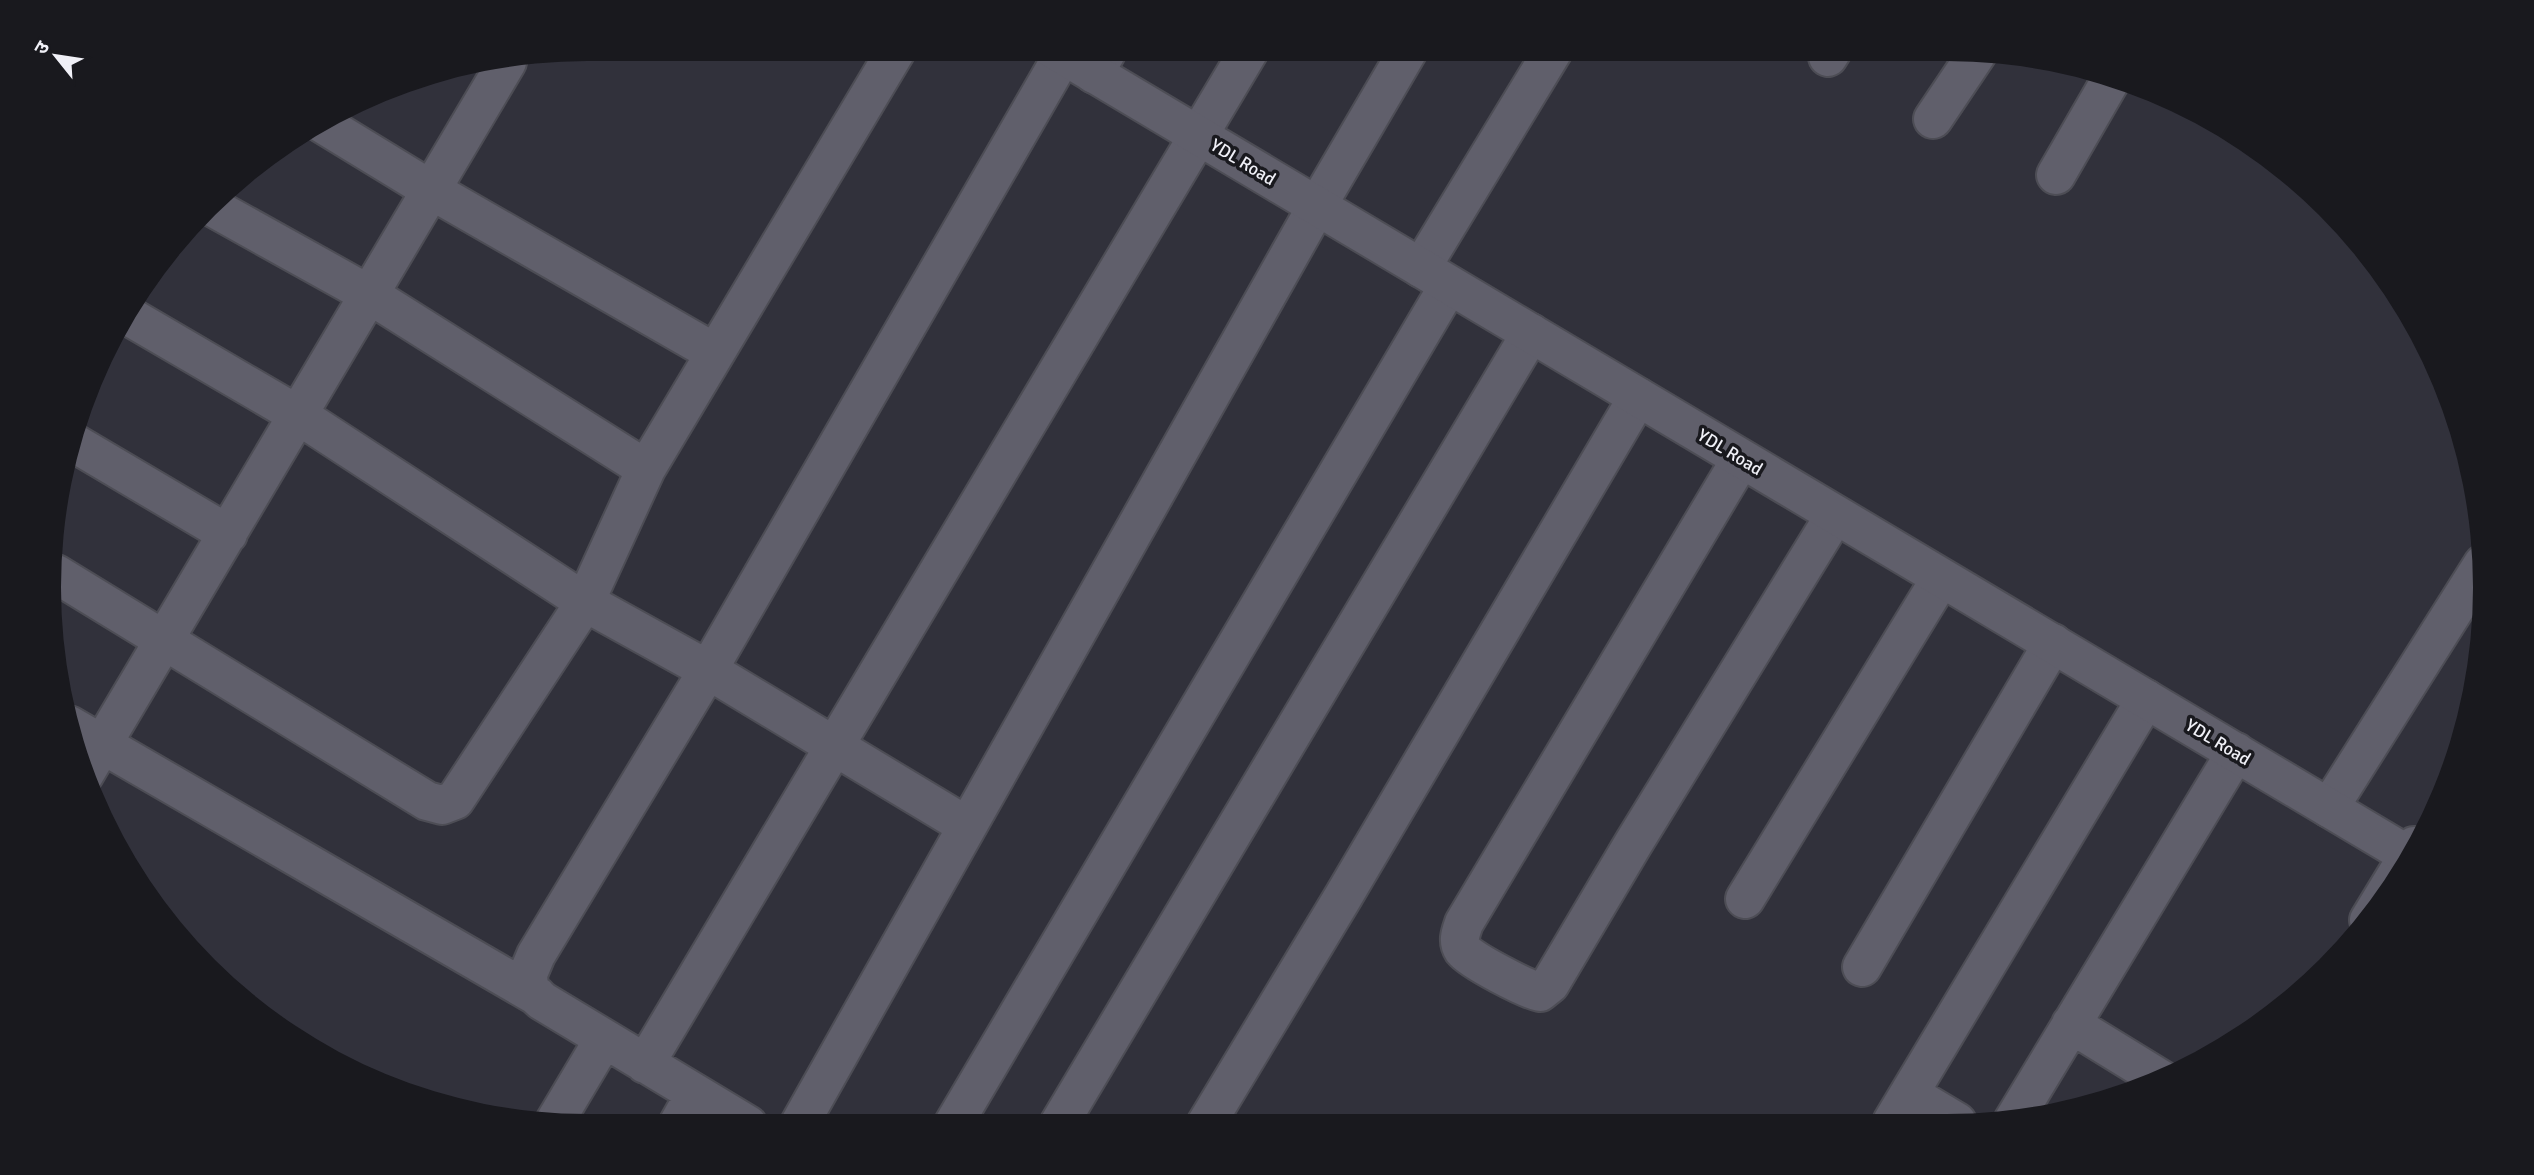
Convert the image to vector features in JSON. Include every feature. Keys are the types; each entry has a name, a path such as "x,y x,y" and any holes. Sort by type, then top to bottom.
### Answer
{"street":[{"path":"61,577 427,801 442,805 455,800 585,602 646,470 890,61"},
{"path":"537,996 529,989 528,974 536,955 1077,61"},
{"name":"YDL Road","path":"1085,61 1199,136 2402,851"},
{"path":"645,1064 1243,61"},
{"path":"805,1114 1317,206 1402,61"},
{"path":"959,1114 1435,276 1547,61"},
{"path":"1933,119 1971,62"},
{"path":"503,68 93,760 537,996 645,1064 686,1110"},
{"path":"2056,175 2107,86"},
{"path":"331,129 431,190 715,353"},
{"path":"219,211 370,295 646,470"},
{"path":"135,320 298,415 585,602 708,670 967,826"},
{"path":"1065,1114 1531,333"},
{"path":"1212,1114 1350,886 1638,397"},
{"path":"80,447 228,534"},
{"path":"1741,459 1464,923 1460,937 1462,949 1472,957 1528,989 1541,992 1550,984 1835,515"},
{"path":"1745,899 1941,578"},
{"path":"2329,808 2473,580"},
{"path":"1862,967 2053,643"},
{"path":"1925,1114 1901,1108 2146,699"},
{"path":"2021,1108 2235,752"},
{"path":"2071,1024 2150,1073"},
{"path":"560,1113 604,1039"}]}
